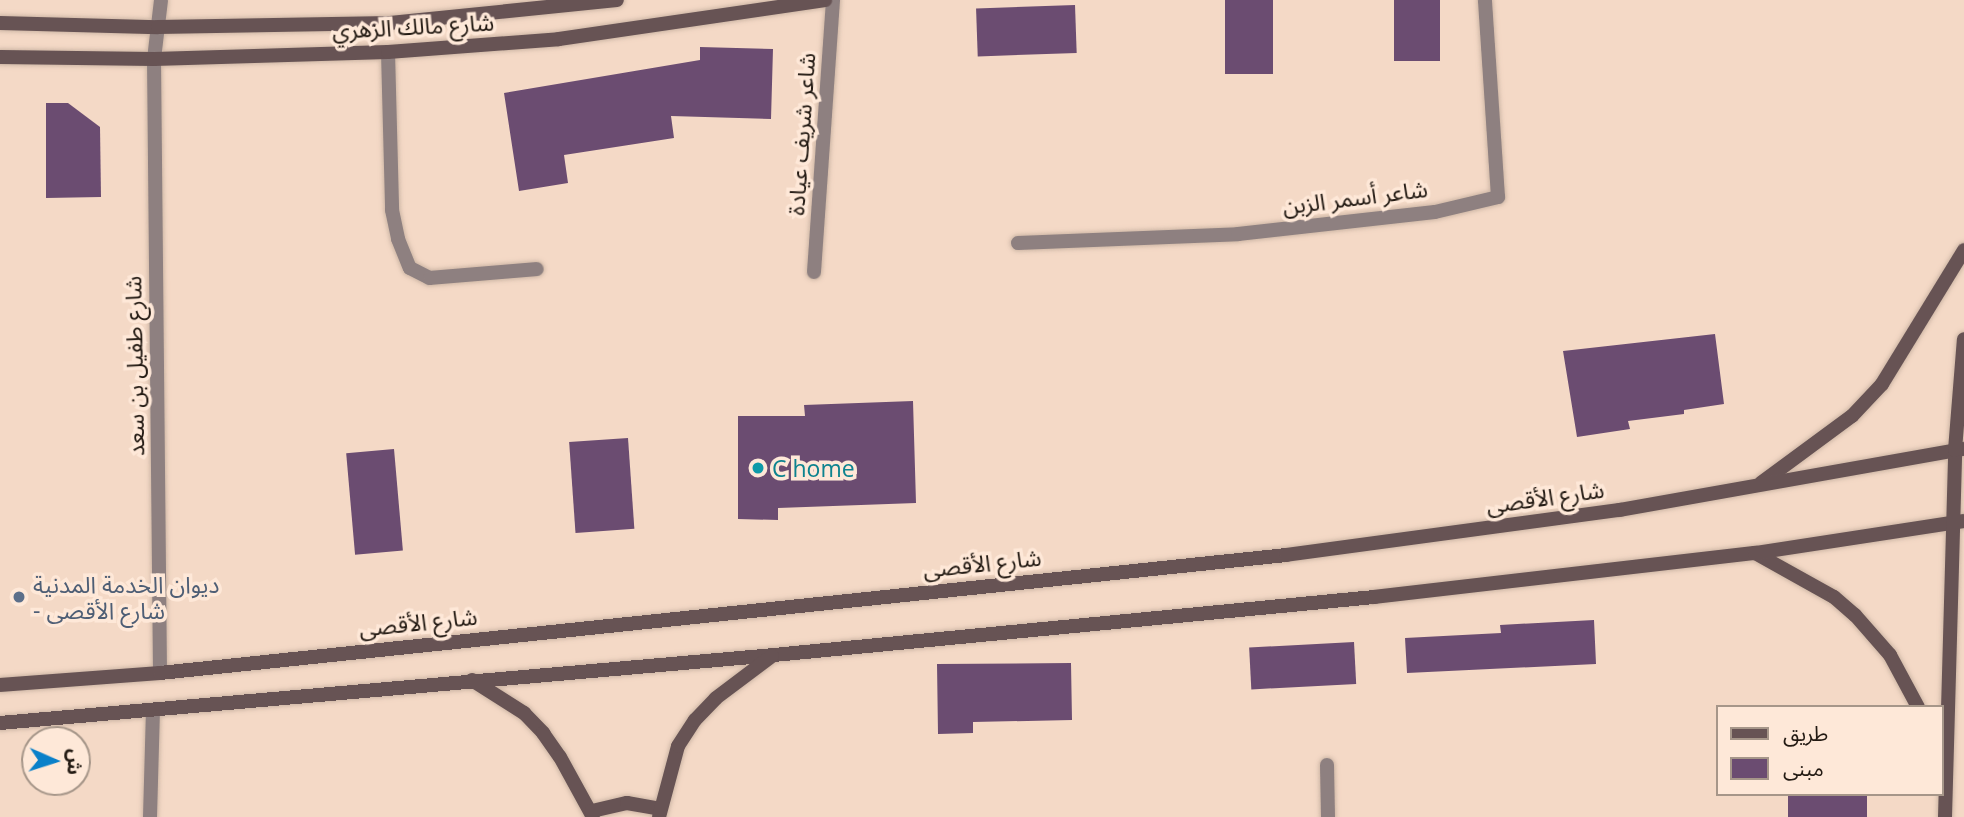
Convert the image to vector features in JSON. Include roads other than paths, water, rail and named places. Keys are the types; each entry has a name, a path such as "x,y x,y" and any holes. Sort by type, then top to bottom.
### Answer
{"main road":[{"name":"شارع مالك الزهري","path":"0,23 158,27 390,23 618,0"},
{"name":"شارع مالك الزهري","path":"0,57 155,59 388,52 559,39 825,0"},
{"path":"1756,487 1852,416 1882,384 1964,250"},
{"path":"1945,817 1964,339"},
{"name":"شارع الأقصى","path":"0,685 160,673 1286,555 1620,510 1960,449"},
{"path":"0,723 774,655 1374,597 1755,553 1958,522"},
{"path":"1755,553 1835,597 1856,615 1890,655 1917,705"},
{"path":"472,680 524,713 543,733 593,814 627,803 659,813 678,746 695,720 716,698 774,655"},
{"path":"1943,760 1948,770"}],"street":[{"name":"شارع طفيل بن سعد","path":"160,673 155,59 161,0"},
{"name":"شاعر شريف عيادة","path":"814,272 833,0"},
{"name":"شاعر أسمر الزبن","path":"1018,243 1238,234 1435,212 1498,197 1485,0"},
{"path":"388,52 392,210 398,239 410,268 430,278 537,269"},
{"path":"150,817 153,710"},
{"path":"1327,765 1328,817"}],"place":[{"name":"C home","path":"758,468"},
{"name":"ديوان الخدمة المدنية - شارع الأقصى","path":"19,597"}]}
